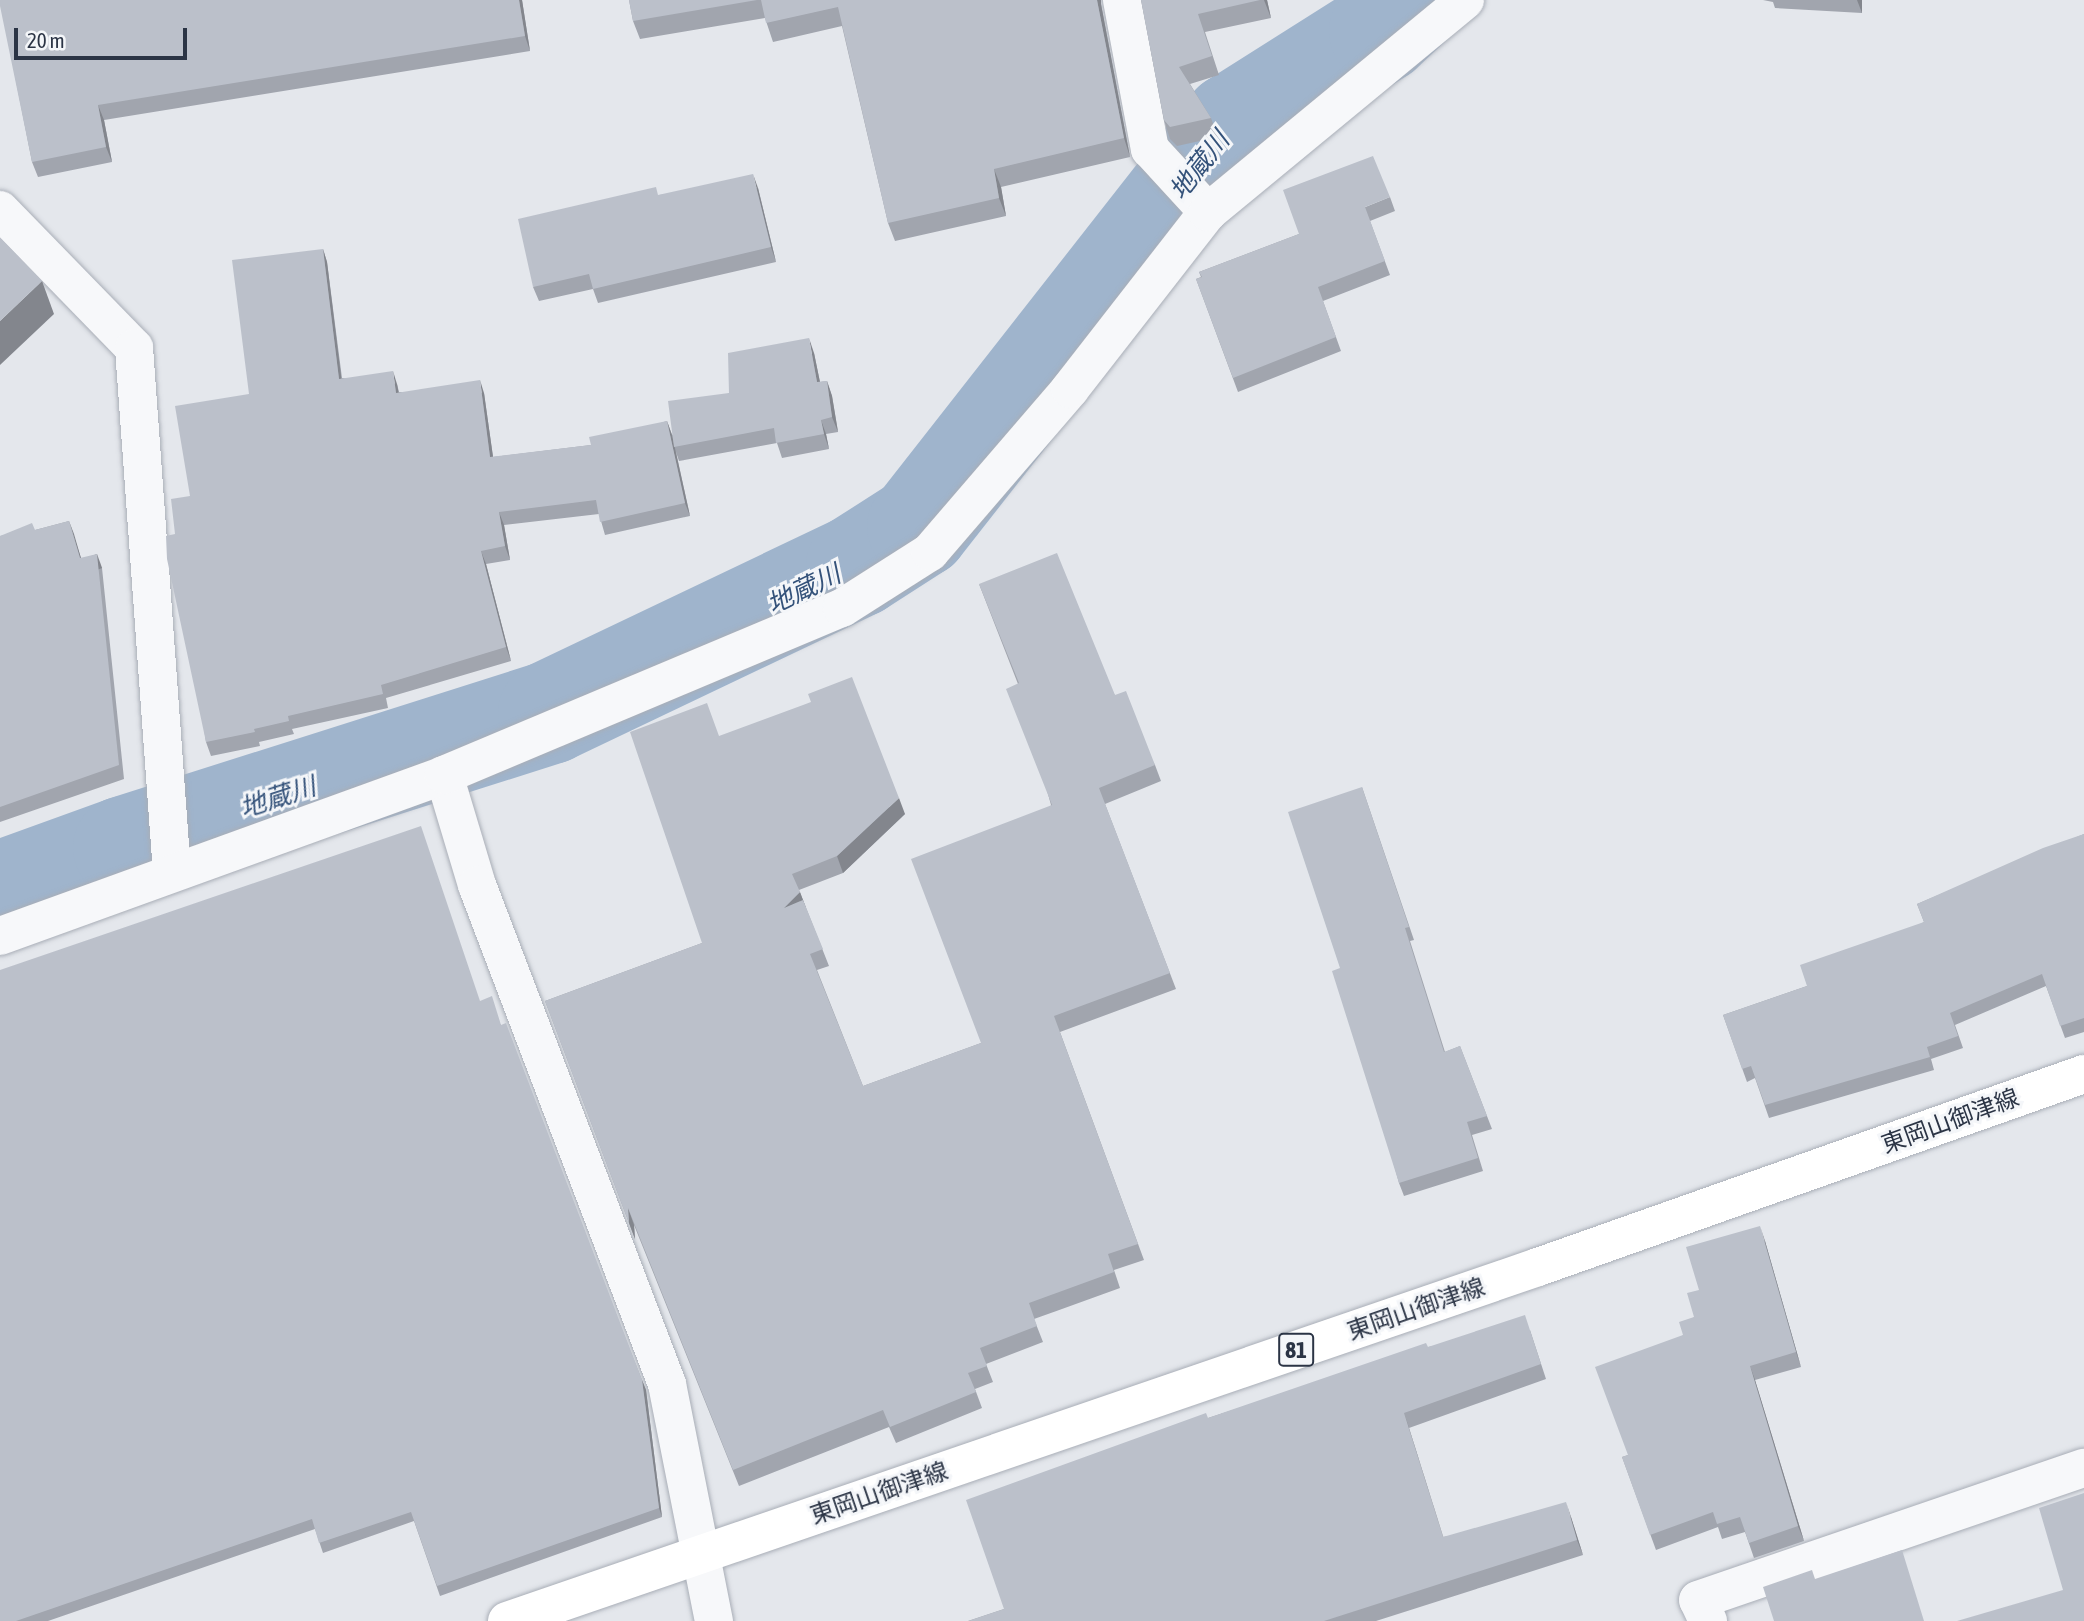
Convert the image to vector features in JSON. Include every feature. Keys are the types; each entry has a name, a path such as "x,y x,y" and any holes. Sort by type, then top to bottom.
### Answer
{"main road":[{"name":"東岡山御津線","path":"507,1621 1525,1272 2084,1074"}],"street":[{"path":"1122,0 1150,149 1208,212"},
{"path":"0,936 443,775 842,608 930,552 1070,389 1208,212 1465,0"},
{"path":"0,210 134,348 172,873"},
{"path":"443,775 477,885 667,1384 714,1621"},
{"path":"1708,1621 1698,1600 2084,1468"}],"building":[{"path":"0,0 519,0 525,36 98,105 106,147 32,162"},
{"path":"629,0 757,0 633,21"},
{"path":"761,0 1097,0 1124,138 994,169 999,198 888,223 838,7 766,23"},
{"path":"1141,0 1260,0 1198,14 1212,56 1179,67 1211,118 1170,127 1164,120"},
{"path":"1373,156 1390,197 1365,207 1385,261 1318,287 1336,337 1233,378 1196,279 1202,277 1199,272 1299,234 1283,190"},
{"path":"753,174 771,247 593,289 589,274 533,287 518,219 656,187 658,195"},
{"path":"0,238 42,281 0,321"},
{"path":"323,249 339,379 393,371 396,393 480,380 490,457 591,445 589,437 667,421 685,503 600,522 596,500 499,512 505,546 481,551 506,647 381,685 383,694 288,716 289,721 254,729 255,732 206,742 167,559 166,536 175,534 171,499 190,496 175,406 249,394 232,260"},
{"path":"809,338 817,382 827,381 832,417 821,420 824,434 776,443 774,428 674,447 668,401 729,393 728,353"},
{"path":"69,521 80,558 97,554 119,765 0,807 0,536 32,523 35,530"},
{"path":"1057,553 1115,695 1126,691 1155,765 1099,788 1170,973 1054,1016 1138,1244 1108,1254 1114,1272 1029,1303 1037,1326 980,1348 987,1366 968,1373 976,1392 890,1427 883,1410 733,1470 628,1208 629,1223 545,1001 702,943 630,732 707,703 719,736 811,702 808,694 852,677 899,798 837,856 792,874 800,892 784,908 803,900 823,949 810,954 863,1086 981,1043 911,859 1052,805 1006,689 1019,683 979,584"},
{"path":"1362,787 1409,927 1405,928 1444,1052 1460,1046 1487,1116 1467,1122 1478,1158 1399,1183 1332,971 1340,968 1288,812"},
{"path":"421,826 480,1001 492,996 501,1025 506,1023 642,1380 659,1508 437,1586 411,1512 319,1543 312,1519 16,1621 0,1621 0,970"},
{"path":"2084,834 2084,1018 2060,1026 2042,974 1950,1013 1958,1036 1927,1047 1930,1057 1765,1105 1751,1066 1742,1069 1723,1015 1807,986 1800,965 1924,922 1917,904 2043,848"},
{"path":"1760,1226 1796,1352 1750,1366 1798,1526 1749,1543 1740,1517 1717,1524 1713,1512 1650,1535 1622,1457 1628,1455 1595,1367 1683,1335 1679,1322 1694,1317 1687,1293 1699,1290 1686,1247"},
{"path":"1525,1315 1541,1364 1404,1413 1443,1537 1566,1502 1577,1540 1324,1621 968,1621 1004,1609 966,1500 1206,1413 1208,1418 1426,1343 1428,1347"},
{"path":"2084,1493 2084,1621 1957,1621 2063,1590 2039,1508"},
{"path":"1902,1550 1924,1621 1774,1621 1763,1587 1812,1570 1815,1579"}],"waterway":[{"name":"地蔵川","path":"0,892 124,847 549,712 857,565 918,526 1233,124 1380,31 1413,0"}]}
